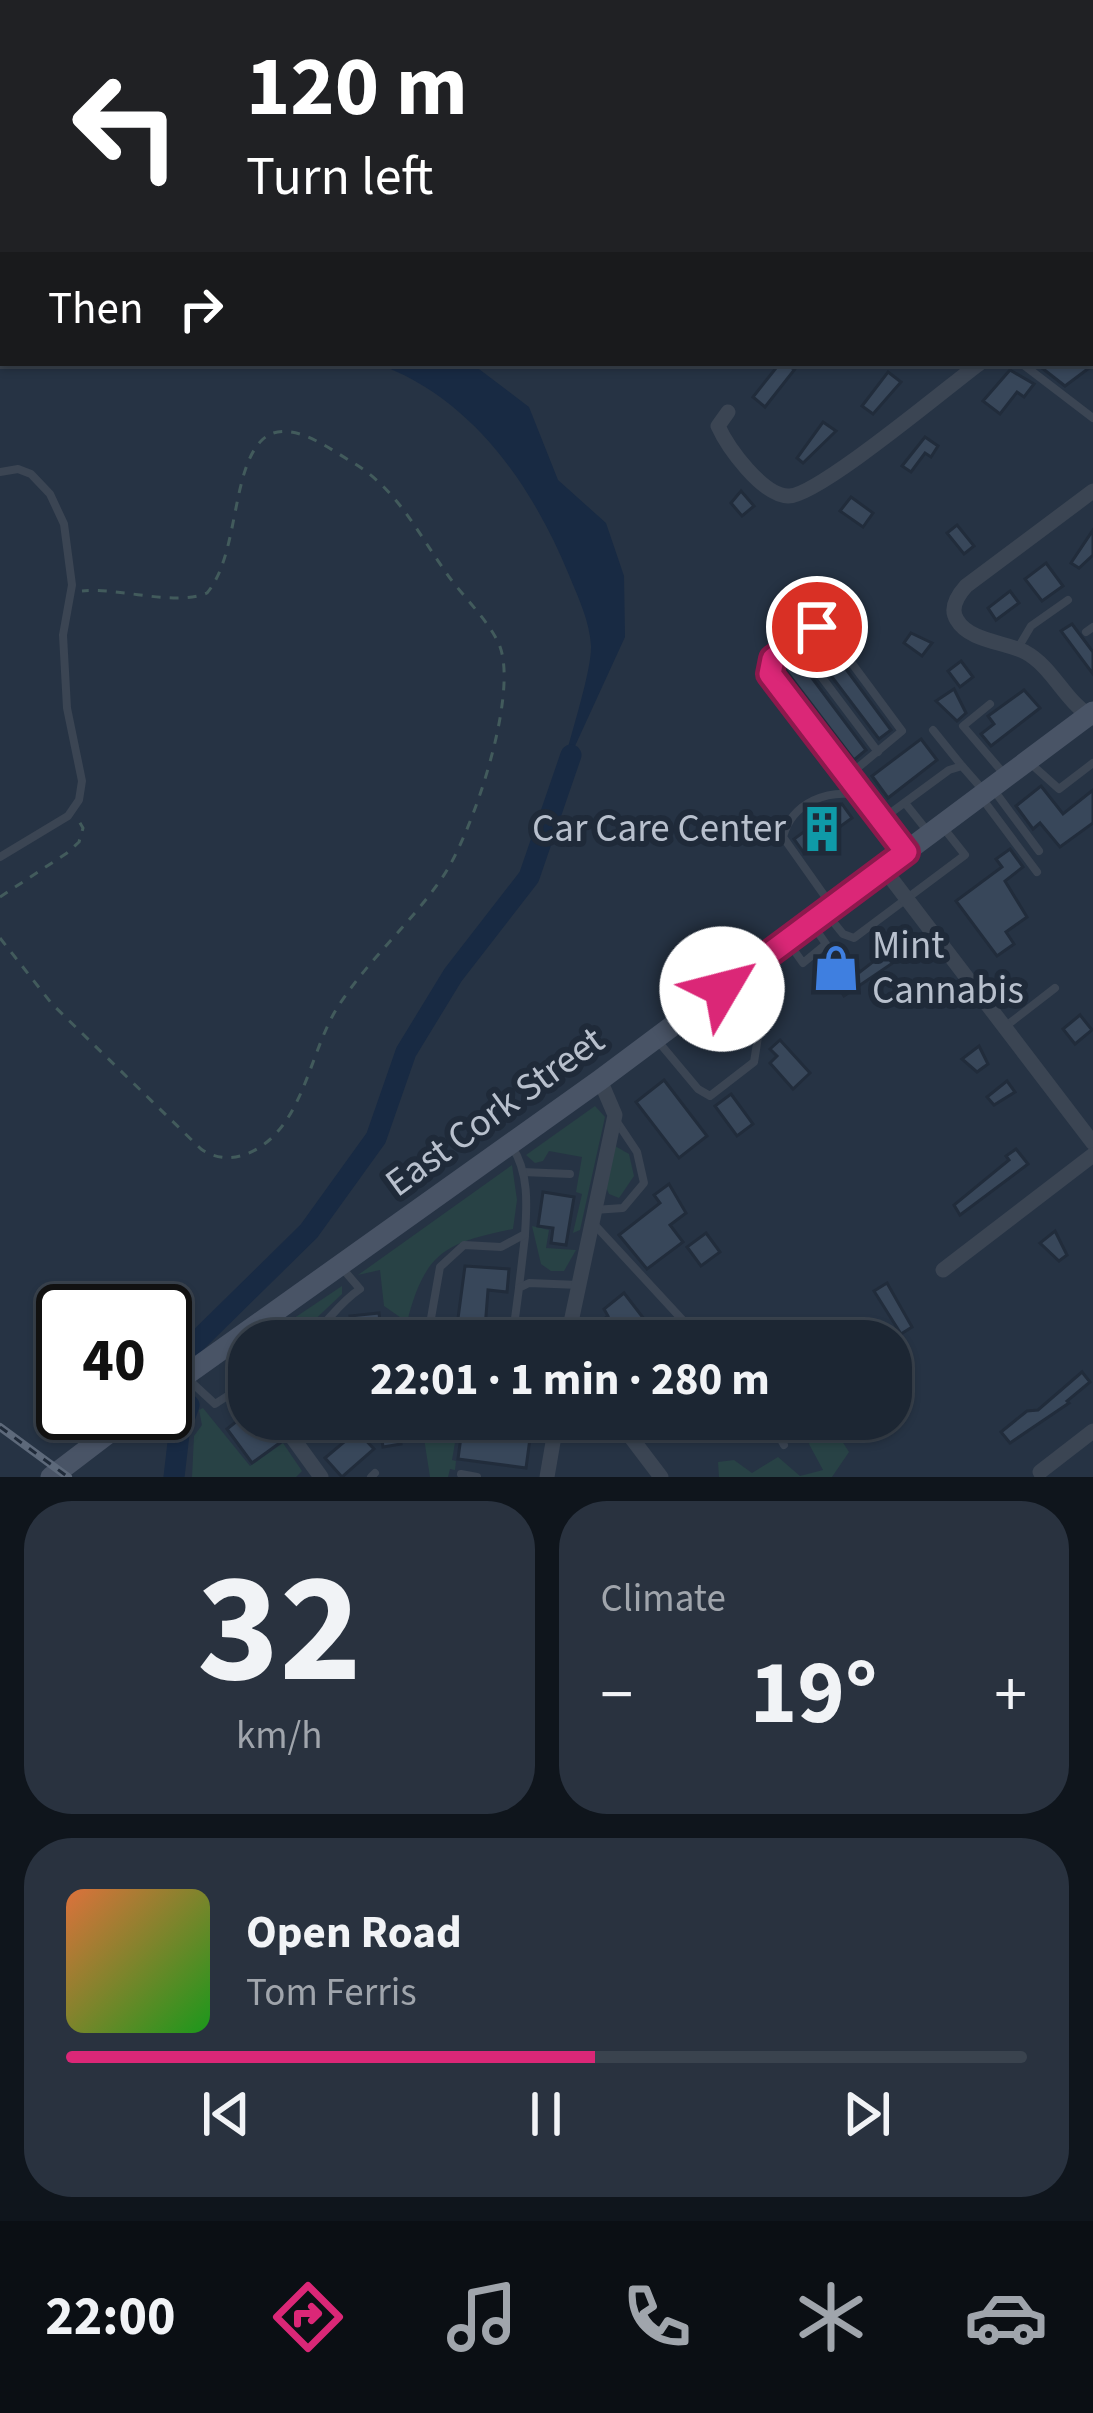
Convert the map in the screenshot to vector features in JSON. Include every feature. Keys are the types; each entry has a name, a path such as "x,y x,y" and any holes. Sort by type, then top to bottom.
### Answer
{"street":[{"path":"728,412 718,426 729,450 786,497 816,486 841,469 970,366"},
{"path":"1091,715 1072,704 1032,657 969,631 957,620 956,596 1093,490"},
{"name":"East Cork Street","path":"192,1370 511,1145 787,941 826,922 884,868 1091,715"},
{"path":"884,868 1093,1143"},
{"path":"572,1320 614,1118 600,1080"},
{"path":"943,1270 1093,1155"},
{"path":"1037,1475 1093,1431"},
{"path":"52,1477 100,1440"},
{"path":"294,1440 321,1477"},
{"path":"547,1477 553,1440"},
{"path":"633,1440 661,1477"}],"lane":[{"path":"1025,366 1093,418"},
{"path":"0,472 25,471 54,500 67,539 71,592 63,663 68,718 82,772 79,800 72,812 0,857"},
{"path":"1018,650 1031,626 1068,599"},
{"path":"849,775 902,731 828,631 817,627 773,659 770,674 906,852"},
{"path":"796,643 878,752"},
{"path":"990,704 963,726 1037,872"},
{"path":"934,730 962,766 991,788 1039,851"},
{"path":"1034,756 1059,789 1093,763"},
{"path":"881,820 949,770 962,766"},
{"path":"862,796 821,795 792,817 783,837 826,922 854,938 964,855 904,803"},
{"path":"1005,1027 1054,988"},
{"path":"656,1039 698,1089 710,1096 754,1062 758,1036 722,989"},
{"path":"614,1118 637,1152 644,1183 623,1208 593,1216 684,1320"},
{"path":"511,1145 521,1159 527,1199 515,1320"},
{"path":"523,1172 570,1174"},
{"path":"431,1320 440,1267 464,1245 501,1247 525,1234"},
{"path":"326,1320 337,1304 360,1289 341,1267"},
{"path":"519,1288 529,1283 580,1285"},
{"path":"192,1383 215,1404 228,1394"},
{"path":"782,1440 784,1444"},
{"path":"461,1474 477,1477"}],"path":[{"path":"0,938 52,1004 201,1149 226,1158 256,1150 283,1124 337,1007 451,864 504,706 506,675 498,643 395,497 366,470 292,431 274,432 257,446 224,562 207,593 190,598 101,589 71,592"},
{"path":"0,897 79,842 83,828 72,812"}],"green space":[{"path":"595,1106 605,1117 580,1230 573,1233 582,1194 576,1192 582,1157 549,1151 543,1161 535,1163 526,1155"},
{"path":"615,1146 629,1154 634,1176 619,1198 606,1187"},
{"path":"512,1165 517,1200 513,1229 470,1240 441,1254 422,1280 408,1320 384,1306 380,1270 358,1275"},
{"path":"532,1226 549,1230 546,1248 576,1250 564,1271 551,1271 541,1264"},
{"path":"342,1286 342,1294 314,1320 291,1320"},
{"path":"203,1408 250,1466 283,1443 302,1471 296,1477 192,1477 194,1436 202,1425 199,1410"},
{"path":"424,1440 456,1440 455,1470 450,1469 448,1477 430,1477"},
{"path":"810,1440 841,1440 849,1452 832,1477 719,1477 718,1462 734,1460 752,1473 778,1457 800,1476 823,1470"}],"water":[{"path":"382,366 475,366 529,407 558,480 606,523 624,576 625,637 559,781 590,658 586,619 554,541 517,477 469,421 409,378"}],"building":[{"path":"778,366 795,369 765,407 753,397"},
{"path":"1045,366 1092,366 1065,386"},
{"path":"1010,370 1034,384 1024,397 1017,392 1000,414 983,401"},
{"path":"888,372 901,382 873,414 862,406"},
{"path":"823,422 836,431 803,463 797,458"},
{"path":"925,437 938,446 931,457 925,453 911,472 902,466"},
{"path":"741,491 754,506 742,516 731,503"},
{"path":"851,497 873,513 863,527 840,511"},
{"path":"957,525 974,546 964,554 947,533"},
{"path":"1093,530 1093,555 1079,568 1071,563"},
{"path":"1046,563 1063,586 1042,601 1025,579"},
{"path":"1010,591 1019,603 996,620 988,608"},
{"path":"1072,624 1093,652 1093,674 1061,631"},
{"path":"911,633 932,643 922,656 904,643"},
{"path":"823,638 891,730 879,739 810,648"},
{"path":"797,658 866,750 854,760 784,668"},
{"path":"961,661 973,677 960,687 948,671"},
{"path":"954,689 966,713 957,721 936,701"},
{"path":"1024,690 1040,708 991,746 981,734 994,724 988,716"},
{"path":"921,739 937,760 888,798 872,776"},
{"path":"1041,786 1063,814 1093,790 1093,823 1060,847 1040,823 1033,829 1016,806"},
{"name":"Car Care Center","path":"842,804 852,818 804,853 794,839"},
{"path":"1010,849 1023,867 1005,881 1027,917 1006,932 1014,944 997,956 956,901 1002,867 996,859"},
{"path":"896,935 909,952 844,996 821,960 840,946 860,972 887,951 883,945"},
{"path":"1080,1015 1092,1030 1075,1044 1063,1029"},
{"path":"780,1040 810,1073 793,1089 770,1063 777,1056 770,1049"},
{"path":"979,1046 988,1064 977,1072 962,1059"},
{"path":"664,1080 707,1136 679,1158 636,1102"},
{"path":"1007,1081 1015,1092 994,1105 987,1097"},
{"path":"731,1094 753,1124 737,1136 715,1106"},
{"path":"1016,1149 1028,1164 960,1215 954,1205"},
{"path":"669,1184 686,1213 670,1225 683,1242 647,1269 619,1235 660,1203 654,1195"},
{"path":"543,1192 574,1197 566,1245 551,1243 553,1228 538,1226"},
{"path":"1055,1231 1067,1255 1059,1261 1040,1243"},
{"path":"706,1233 720,1252 701,1266 687,1247"},
{"path":"465,1266 509,1269 507,1292 488,1290 486,1320 458,1320"},
{"path":"887,1283 908,1320 892,1320 874,1291"},
{"path":"624,1293 645,1320 603,1320 608,1316 604,1309"},
{"path":"379,1313 380,1320 350,1320 350,1316"},
{"path":"1082,1372 1090,1382 1069,1403 1010,1443 1001,1432 1027,1411 1038,1410"},
{"path":"235,1440 280,1440 281,1442 252,1463"},
{"path":"346,1440 366,1440 374,1449 342,1477 325,1458"},
{"path":"382,1440 401,1440 401,1444 383,1447"},
{"path":"461,1440 530,1440 526,1468 458,1459"}],"waterway":[{"path":"192,1346 309,1231 376,1138 406,1052 453,975 529,877 571,755"},
{"path":"174,1477 178,1440"}],"railway":[{"path":"0,1427 68,1477"}],"place":[{"name":"Car Care Center","path":"822,829"},
{"name":"Mint Cannabis","path":"836,968"}],"route":[{"path":"722,989 906,852 770,674 773,659 817,627"}]}
